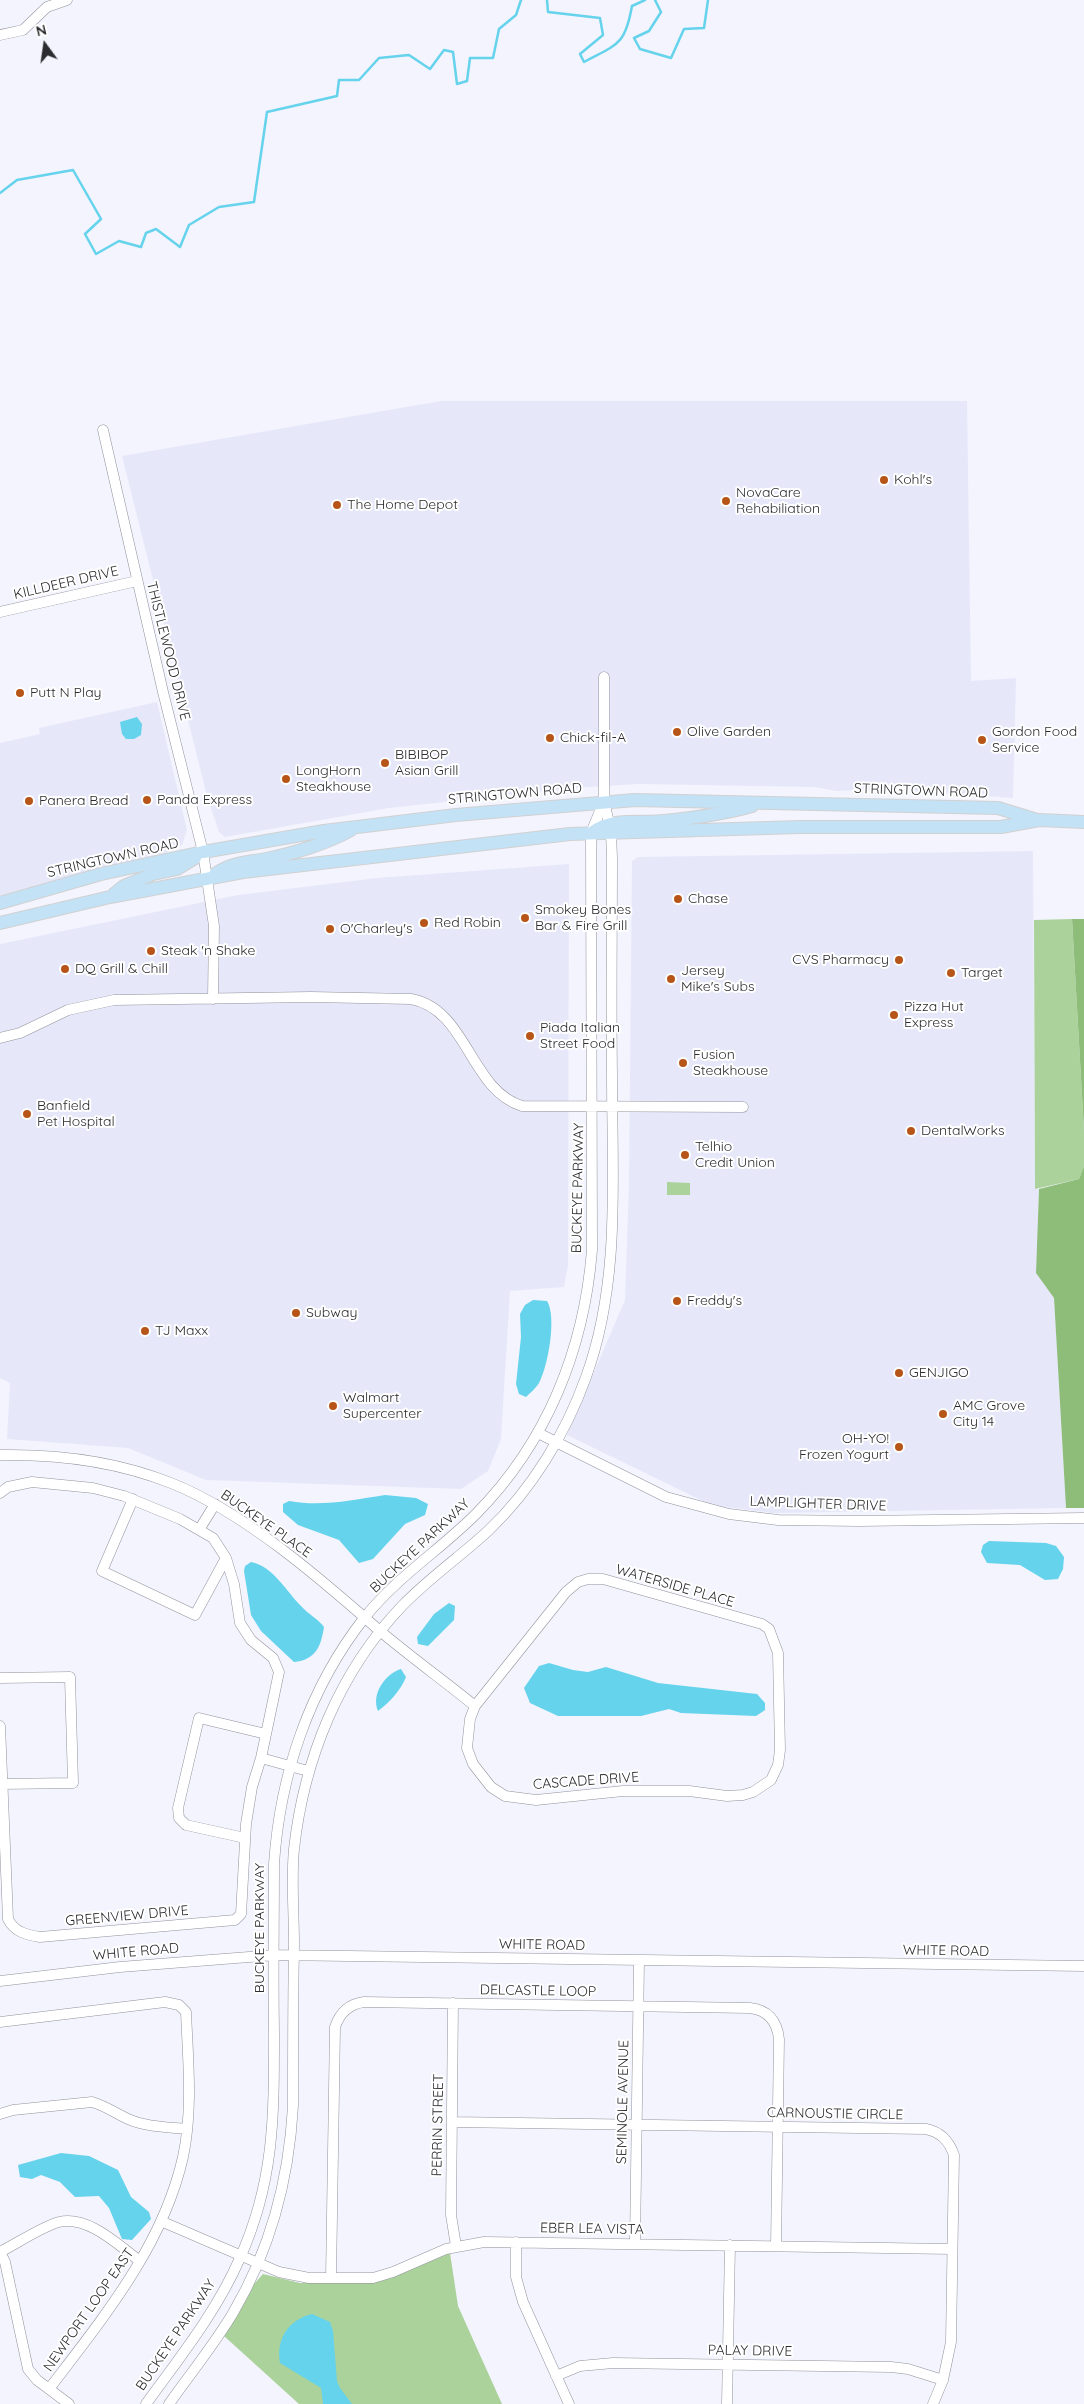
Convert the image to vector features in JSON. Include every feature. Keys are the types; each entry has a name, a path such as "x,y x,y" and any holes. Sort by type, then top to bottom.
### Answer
{"main road":[{"name":"STRINGTOWN ROAD","path":"0,903 101,874 203,852 359,826 604,801 764,802 998,808 1039,820"},
{"path":"610,828 734,811 764,802"},
{"name":"STRINGTOWN ROAD","path":"0,923 110,897 208,878 351,858 591,833 610,828 1001,827 1039,820 1084,822"},
{"path":"208,878 229,865 268,859 338,838 359,826"},
{"path":"110,897 124,886 153,874 177,869 203,852"}],"street":[{"path":"0,35 23,30 47,7 67,0"},
{"name":"THISTLEWOOD DRIVE","path":"103,430 137,581 203,852 208,878 214,935 213,999"},
{"name":"KILLDEER DRIVE","path":"0,612 137,581"},
{"name":"BUCKEYE PARKWAY","path":"169,2404 232,2314 259,2264 277,2211 290,2147 293,2106 294,1853 308,1771 324,1727 353,1670 381,1631 421,1588 491,1528 516,1499 556,1442 586,1378 606,1304 612,1236 612,1106 610,828 604,801 604,677"},
{"name":"BUCKEYE PARKWAY","path":"146,2404 215,2306 241,2256 263,2192 271,2149 274,2104 275,1846 280,1809 290,1765 301,1732 322,1685 365,1617 407,1574 475,1515 502,1484 538,1433 560,1389 571,1361 586,1298 592,1250 591,833 604,801"},
{"path":"0,1038 20,1033 68,1010 114,1000 311,997 421,1000 431,1005 443,1016 496,1091 508,1101 522,1106 744,1107"},
{"name":"LAMPLIGHTER DRIVE","path":"538,1433 666,1497 728,1514 778,1520 860,1521 1084,1518"},
{"name":"BUCKEYE PLACE","path":"0,1455 61,1456 117,1466 170,1483 215,1504 257,1532 475,1706"},
{"path":"0,1493 8,1487 32,1482 93,1488 133,1499 180,1518 213,1538 226,1558 234,1584 240,1623 251,1640 273,1658 278,1667 278,1678 261,1758 252,1787 245,1838 186,1825 179,1818 178,1808 199,1718 266,1734"},
{"path":"133,1499 102,1571 196,1615 226,1558"},
{"path":"199,1530 215,1504"},
{"name":"WATERSIDE PLACE","path":"475,1706 566,1592 578,1582 603,1579 762,1624 769,1629 778,1653 780,1750 778,1765 771,1780"},
{"path":"0,1678 70,1677 73,1783 1,1784 0,1726"},
{"name":"CASCADE DRIVE","path":"475,1706 467,1733 467,1748 473,1764 491,1787 505,1796 516,1799 536,1800 623,1791 690,1791 735,1795 754,1792 771,1780"},
{"path":"261,1758 308,1771"},
{"name":"GREENVIEW DRIVE","path":"1,1784 8,1919 14,1928 25,1934 40,1937 235,1920 241,1914 245,1838"},
{"name":"WHITE ROAD","path":"0,1981 120,1967 275,1955 1084,1966"},
{"name":"SEMINOLE AVENUE","path":"635,2244 639,1960"},
{"name":"NEWPORT LOOP EAST","path":"0,2022 165,2002 179,2005 186,2012 187,2129 183,2156 163,2222 108,2311 50,2390"},
{"name":"DELCASTLE LOOP","path":"331,2278 334,2032 337,2020 351,2005 364,2002 750,2008 768,2014 775,2023 779,2039 776,2246"},
{"name":"PERRIN STREET","path":"453,2003 451,2215 456,2246"},
{"path":"0,2114 13,2110 92,2102 105,2106 128,2119 145,2124 187,2129"},
{"name":"CARNOUSTIE CIRCLE","path":"452,2122 926,2129 940,2134 950,2144 954,2155 951,2342 943,2380 933,2404"},
{"path":"69,2404 37,2380 28,2369 5,2262 0,2252 58,2222 74,2221 91,2227 140,2261"},
{"name":"EBER LEA VISTA","path":"163,2222 259,2264 299,2277 365,2278 382,2276 456,2246 484,2242 952,2249"},
{"path":"516,2242 516,2277 522,2302 569,2404"},
{"path":"727,2404 730,2245"},
{"name":"PALAY DRIVE","path":"556,2376 580,2366 596,2363 728,2364 900,2368 943,2380"}],"shaded area":[{"path":"441,401 967,401 971,681 1016,678 1013,798 889,789 836,791 815,787 638,784 573,788 389,808 225,837 219,832 207,796 122,456"},
{"path":"157,702 187,830 182,845 164,854 0,899 0,743 40,734 39,728"},
{"path":"1033,851 1035,1189 1039,1189 1036,1273 1054,1298 1066,1508 773,1513 711,1505 567,1435 625,1300 629,1183 632,861 638,857"},
{"path":"569,864 568,1265 564,1287 510,1291 501,1439 488,1471 461,1489 206,1480 128,1448 7,1439 10,1383 0,1378 0,944 238,895 377,878"}],"green space":[{"path":"1072,919 1084,1131 1084,1166 1079,1179 1035,1189 1034,920"},
{"path":"1072,919 1084,919 1084,1131"},
{"path":"1084,1166 1084,1508 1066,1508 1054,1298 1036,1273 1039,1189 1079,1179"},
{"path":"667,1182 690,1183 690,1195 667,1195"},
{"path":"450,2253 458,2306 502,2404 299,2404 224,2336 254,2284 263,2274 300,2283 382,2281"}],"water":[{"path":"137,717 142,724 141,735 134,739 126,739 122,734 120,722"},
{"path":"533,1300 547,1301 550,1308 551,1329 548,1354 542,1375 538,1385 526,1397 519,1394 516,1384 521,1337 520,1314 525,1305"},
{"path":"385,1495 416,1498 428,1504 425,1515 405,1524 373,1559 359,1563 339,1540 298,1525 283,1512 283,1504 289,1501 325,1503"},
{"path":"989,1541 1046,1543 1056,1546 1064,1557 1063,1569 1058,1579 1045,1580 1020,1565 987,1563 981,1552 983,1545"},
{"path":"251,1562 259,1564 273,1574 295,1600 324,1627 319,1646 308,1658 294,1662 261,1631 251,1615 244,1571 245,1566"},
{"path":"449,1603 455,1606 454,1620 428,1646 418,1644 417,1637 434,1614"},
{"path":"549,1663 588,1672 606,1667 658,1683 757,1694 765,1703 765,1710 756,1716 681,1713 669,1709 641,1716 558,1716 530,1703 524,1688 539,1666"},
{"path":"401,1669 406,1677 404,1682 387,1704 378,1711 376,1698 381,1686 390,1675"},
{"path":"61,2153 89,2156 118,2170 131,2197 149,2212 151,2219 132,2240 122,2239 109,2208 99,2196 75,2197 60,2182 41,2175 32,2179 20,2177 18,2165"},
{"path":"312,2314 330,2322 333,2331 337,2381 352,2404 323,2404 321,2388 280,2363 280,2346 286,2332 296,2321"}],"waterway":[{"path":"0,193 17,180 73,170 101,219 85,234 96,254 119,241 141,247 146,233 156,229 180,247 189,225 219,207 254,202 267,112 337,96 339,80 359,80 379,58 409,55 430,69 444,50 453,52 457,84 467,81 470,58 493,58 499,29 516,15 521,0"},
{"path":"547,0 548,12 600,18 603,35 580,54 584,62 618,42 626,29 632,6 645,0"},
{"path":"655,0 661,12 649,31 634,38 640,49 671,58 684,29 704,28 708,0"}],"place":[{"name":"Kohl's","path":"884,480"},
{"name":"NovaCare Rehabiliation","path":"726,501"},
{"name":"The Home Depot","path":"337,505"},
{"name":"Putt N Play","path":"20,693"},
{"name":"Olive Garden","path":"677,732"},
{"name":"Chick-fil-A","path":"550,738"},
{"name":"Gordon Food Service","path":"982,740"},
{"name":"BIBIBOP Asian Grill","path":"385,763"},
{"name":"LongHorn Steakhouse","path":"286,779"},
{"name":"Panda Express","path":"147,800"},
{"name":"Panera Bread","path":"29,801"},
{"name":"Chase","path":"678,899"},
{"name":"Smokey Bones Bar & Fire Grill","path":"525,918"},
{"name":"Red Robin","path":"424,923"},
{"name":"O'Charley's","path":"330,929"},
{"name":"Steak 'n Shake","path":"151,951"},
{"name":"CVS Pharmacy","path":"899,960"},
{"name":"DQ Grill & Chill","path":"65,969"},
{"name":"Target","path":"951,973"},
{"name":"Jersey Mike's Subs","path":"671,979"},
{"name":"Pizza Hut Express","path":"894,1015"},
{"name":"Piada Italian Street Food","path":"530,1036"},
{"name":"Fusion Steakhouse","path":"683,1063"},
{"name":"Banfield Pet Hospital","path":"27,1114"},
{"name":"DentalWorks","path":"911,1131"},
{"name":"Telhio Credit Union","path":"685,1155"},
{"name":"Freddy's","path":"677,1301"},
{"name":"Subway","path":"296,1313"},
{"name":"TJ Maxx","path":"145,1331"},
{"name":"GENJIGO","path":"899,1373"},
{"name":"Walmart Supercenter","path":"333,1406"},
{"name":"AMC Grove City 14","path":"943,1414"},
{"name":"OH-YO! Frozen Yogurt","path":"899,1447"}]}
